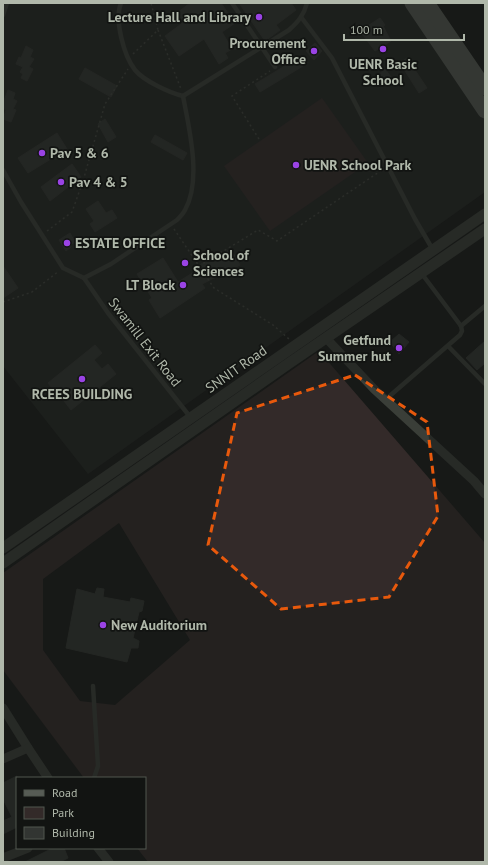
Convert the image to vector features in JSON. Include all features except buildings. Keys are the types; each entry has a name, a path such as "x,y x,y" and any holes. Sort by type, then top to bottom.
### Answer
{"main road":[{"path":"412,3 485,111"},
{"path":"426,3 485,88"}],"street":[{"name":"SNNIT Road","path":"226,400 296,345 485,214"},
{"name":"SNNIT Road","path":"3,563 213,409 326,338 485,229"},
{"path":"326,338 385,400 474,481 485,494"},
{"name":"SNNIT Road","path":"3,548 191,418 213,409"},
{"path":"3,708 47,777"},
{"path":"3,759 28,748"},
{"path":"3,858 26,849"},
{"path":"99,849 109,862"}],"lane":[{"path":"3,15 7,3"},
{"path":"121,3 118,8 120,34 129,58 136,71 157,86 184,96 289,30 305,12 307,3"},
{"path":"232,3 275,67"},
{"path":"301,17 332,58 415,219 433,250"},
{"path":"3,170 42,235 64,268 84,278 111,264 177,220 185,210 189,201 194,179 192,150 184,96"},
{"path":"385,400 448,346 460,335 462,331 461,326 421,272"},
{"name":"Swamill Exit Road","path":"84,278 108,313 191,418"},
{"path":"461,326 485,306"},
{"path":"448,346 485,384"},
{"path":"93,686 98,766 94,777"}],"path":[{"path":"151,3 158,30 184,96"},
{"path":"129,58 158,30"},
{"path":"42,235 72,212 83,181 104,104 132,64"},
{"path":"259,140 232,96 275,67"},
{"path":"199,266 258,230 277,241 388,166"},
{"path":"170,224 214,288 274,325 296,345"},
{"path":"3,302 32,292 64,268"}],"highlighted area":[{"path":"355,375 427,422 438,516 389,597 281,609 208,545 237,413"}],"shaded area":[{"path":"3,3 410,3 485,110 485,192 88,474 3,366"}],"green space":[{"name":"UENR School Park","path":"322,98 368,163 270,231 224,166"},
{"path":"319,351 485,543 485,862 148,862 138,849 146,849 146,777 83,777 3,670 3,573","holes":["119,523 190,640 115,705 80,701 43,650 43,579"]}],"place":[{"name":"Lecture Hall and Library","path":"259,17"},
{"name":"UENR Basic School","path":"383,49"},
{"name":"Procurement Office","path":"314,51"},
{"name":"Pav 5 & 6","path":"42,153"},
{"name":"UENR School Park","path":"296,165"},
{"name":"Pav 4 & 5","path":"61,182"},
{"name":"ESTATE OFFICE","path":"67,243"},
{"name":"School of Sciences","path":"185,263"},
{"name":"LT Block","path":"183,285"},
{"name":"Getfund Summer hut","path":"399,348"},
{"name":"RCEES BUILDING","path":"82,379"},
{"name":"New Auditorium","path":"103,625"}]}
